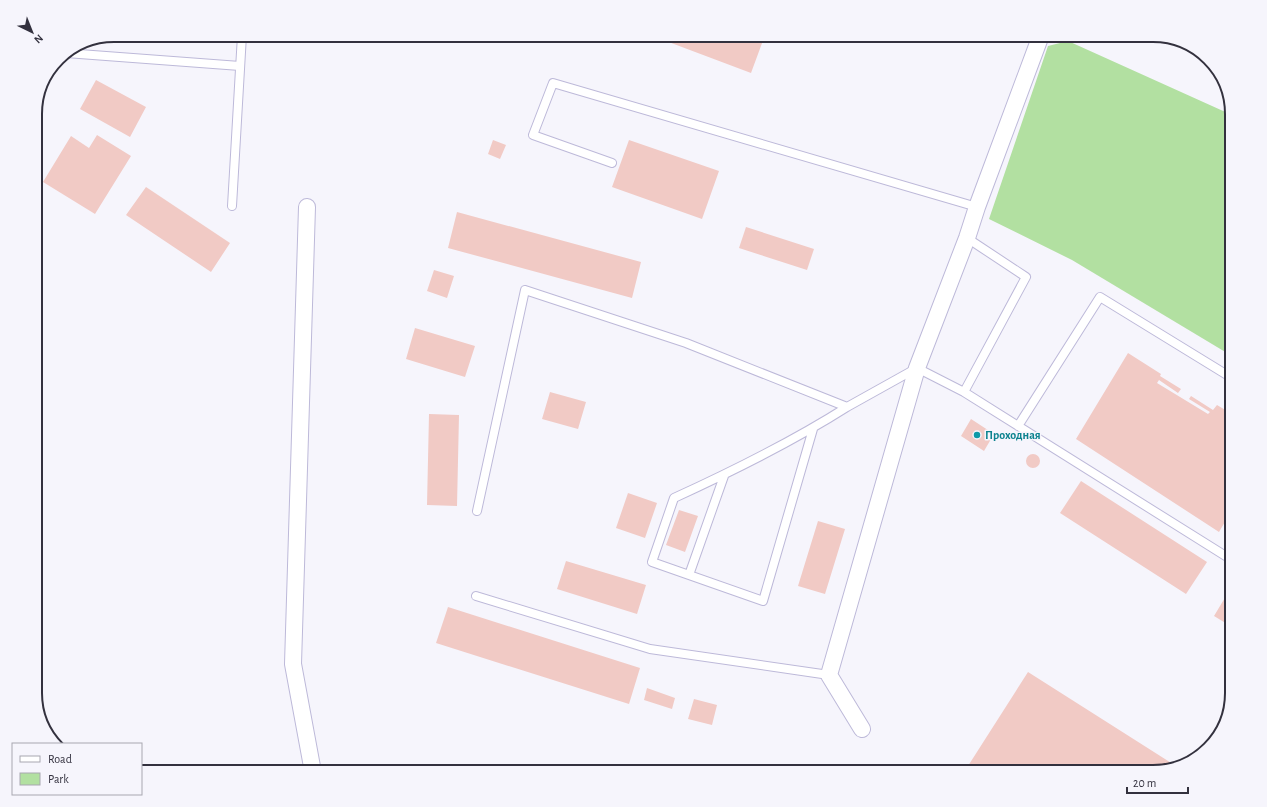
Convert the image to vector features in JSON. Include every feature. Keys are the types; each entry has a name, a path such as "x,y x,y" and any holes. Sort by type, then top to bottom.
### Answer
{"street":[{"path":"862,728 829,675 917,368 967,238 977,207 1038,42"},
{"path":"307,208 293,664 312,765"}],"lane":[{"path":"232,206 242,42"},
{"path":"75,54 240,66"},
{"path":"612,162 533,136 553,83 977,207"},
{"path":"964,392 1026,277 967,238"},
{"path":"477,510 525,290 686,343 847,407"},
{"path":"1018,426 1100,297 1225,374"},
{"path":"812,429 763,601 652,562 674,498 724,476 812,429 847,407 917,368 964,392 1225,556"},
{"path":"690,575 724,476"},
{"path":"476,596 650,649 829,675"}],"green space":[{"path":"1070,42 1225,112 1225,352 1072,260 989,219 1048,46"}],"building":[{"path":"669,42 762,42 751,73"},
{"path":"96,80 146,107 130,137 80,109"},
{"path":"97,135 131,156 95,214 43,182 71,136 89,148"},
{"path":"493,140 506,145 500,159 488,154"},
{"path":"629,140 719,171 702,219 612,187"},
{"path":"146,187 230,243 211,272 126,215"},
{"path":"457,212 641,262 632,298 448,248"},
{"path":"746,227 814,249 807,270 739,248"},
{"path":"434,270 454,276 447,298 427,291"},
{"path":"415,328 475,346 465,377 406,359"},
{"path":"1128,353 1181,389 1178,393 1159,380 1157,383 1208,414 1210,412 1189,399 1191,396 1213,410 1217,405 1225,410 1225,522 1219,532 1076,439"},
{"path":"550,392 586,402 578,429 542,419"},
{"path":"429,414 459,415 457,506 427,505"},
{"name":"Проходная","path":"971,419 994,434 984,451 961,436"},
{"path":"1033,454 1038,456 1040,461 1038,466 1033,468 1028,466 1026,461 1028,456"},
{"path":"1081,481 1207,562 1186,594 1060,513"},
{"path":"628,493 657,503 645,538 616,528"},
{"path":"679,510 698,516 685,552 666,545"},
{"path":"818,521 845,529 825,594 798,586"},
{"path":"566,561 646,585 637,614 557,589"},
{"path":"1225,598 1225,623 1214,616"},
{"path":"448,607 640,668 629,704 436,643"},
{"path":"1028,672 1171,763 1153,765 969,765"},
{"path":"647,688 675,698 672,709 644,700"},
{"path":"694,699 717,705 712,725 688,719"}],"place":[{"name":"Проходная","path":"977,435"}]}
